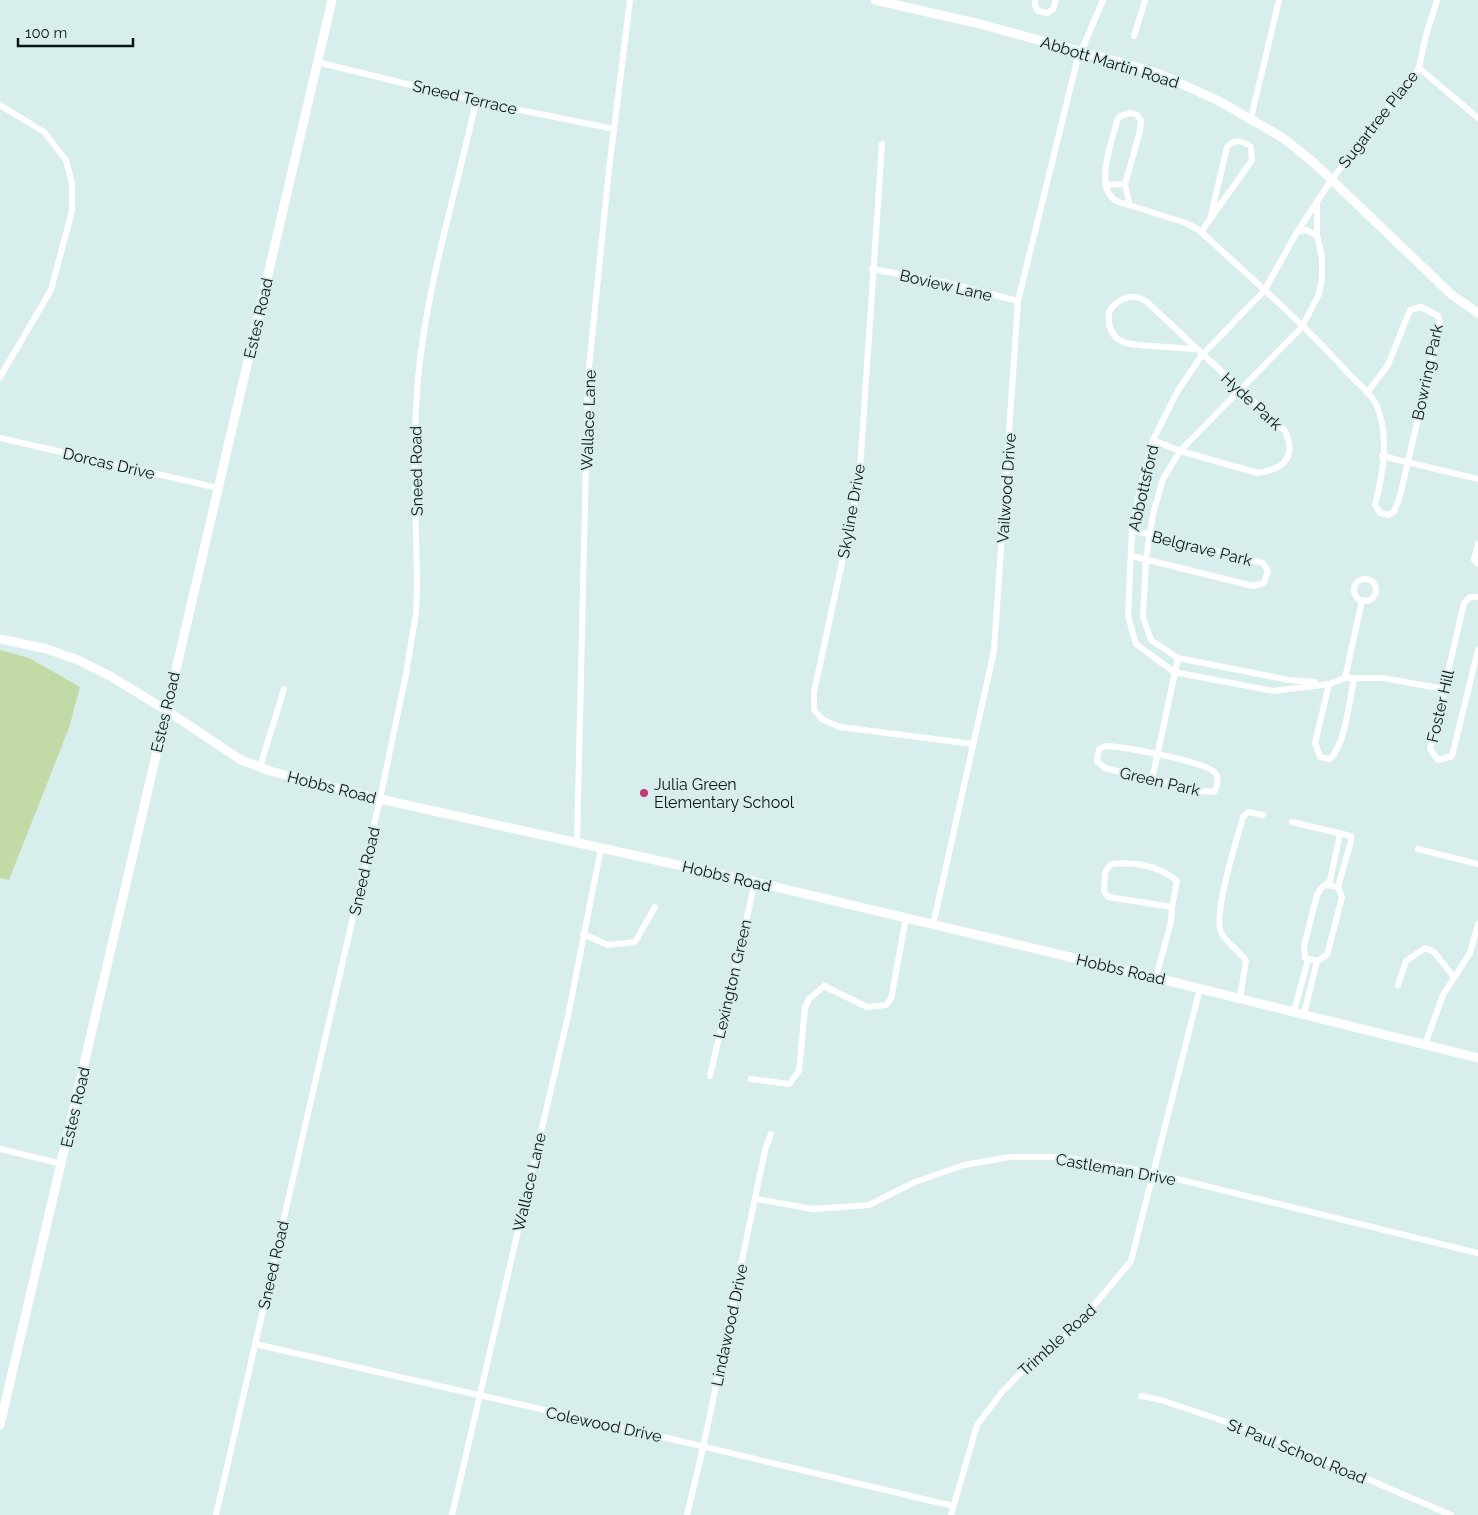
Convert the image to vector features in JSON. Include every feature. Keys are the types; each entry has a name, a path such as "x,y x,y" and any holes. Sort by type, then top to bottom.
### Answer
{"main road":[{"name":"Estes Road","path":"0,1425 332,0"},
{"name":"Abbott Martin Road","path":"876,0 976,23 1162,75 1251,118 1283,138 1332,179 1452,295 1478,313"},
{"name":"Hobbs Road","path":"0,639 47,649 78,660 110,676 166,710 241,760 260,767 380,799 755,882 1156,977 1478,1058"}],"street":[{"name":"Wallace Lane","path":"577,843 588,378 614,129 630,0"},
{"path":"1035,0 1034,5 1038,10 1048,13 1053,9 1056,0"},
{"name":"Vailwood Drive","path":"933,924 994,651 1018,302 1077,61 1103,0"},
{"path":"1134,36 1145,0"},
{"path":"1251,118 1279,0"},
{"name":"Sugartree Place","path":"1332,179 1419,68 1425,39 1437,0"},
{"name":"Sneed Terrace","path":"317,62 476,101 614,129"},
{"path":"1419,68 1478,118"},
{"name":"Sneed Road","path":"216,1515 380,799 406,674 416,613 415,413 423,338 476,101"},
{"path":"0,105 44,132 66,160 72,184 72,210 51,290 0,377"},
{"path":"1124,184 1105,185 1105,170 1117,121 1120,116 1131,113 1137,115 1141,126 1124,184 1129,203"},
{"path":"1201,232 1211,215 1252,160 1251,147 1244,142 1237,141 1227,148 1211,215"},
{"name":"Skyline Drive","path":"882,144 872,269 859,484 814,692 814,710 823,720 840,727 973,744"},
{"name":"Abbottsford","path":"1332,179 1297,232 1264,291 1202,355 1177,392 1153,440 1132,530 1128,616 1136,644 1174,672 1273,691 1329,684 1345,678 1383,678 1444,688"},
{"name":"Bowring Park","path":"1105,185 1113,200 1129,203 1186,223 1201,232 1302,327 1376,403 1385,439 1381,482 1375,505 1380,513 1388,516 1394,512 1400,496 1440,324 1438,316 1421,307 1410,310 1388,365 1367,393"},
{"name":"Abbottsford","path":"1317,201 1317,235 1322,258 1322,278 1319,294 1302,327 1180,451 1163,478 1153,514 1146,559 1143,617 1151,640 1178,658 1289,680 1329,684"},
{"path":"1297,232 1306,230 1317,235"},
{"name":"Boview Lane","path":"872,269 948,283 1018,302"},
{"name":"Hyde Park","path":"1153,440 1180,451 1258,473 1270,471 1285,463 1291,445 1285,432 1142,298 1130,297 1123,299 1117,302 1109,312 1111,331 1114,336 1125,344 1195,349"},
{"name":"Dorcas Drive","path":"0,438 218,488"},
{"path":"1382,456 1478,479"},
{"name":"Belgrave Park","path":"1132,530 1263,562 1268,572 1264,583 1253,586 1132,556"},
{"path":"1478,544 1474,560 1478,564"},
{"name":"Foster Hill","path":"1478,597 1470,597 1464,603 1430,749 1438,760 1452,756 1478,650"},
{"path":"1345,678 1362,601"},
{"path":"1152,780 1178,658"},
{"path":"1329,684 1315,743 1320,757 1330,759 1334,755 1345,722 1354,678"},
{"path":"260,767 284,689"},
{"name":"Green Park","path":"1107,746 1157,754 1215,772 1218,780 1214,792 1201,791 1105,768 1097,761 1099,749 1107,746"},
{"path":"1240,998 1246,961 1221,932 1219,919 1222,899 1243,817 1248,812 1263,815"},
{"path":"1292,822 1350,836 1351,841 1338,887 1342,897 1327,955 1318,962 1304,1014"},
{"path":"1294,1011 1308,960 1304,953 1304,946 1317,895 1330,881 1340,834"},
{"name":"Wallace Lane","path":"452,1515 568,1016 601,848"},
{"path":"1418,849 1478,864"},
{"path":"1156,977 1172,922 1172,907 1177,881 1168,873 1145,865 1111,864 1105,872 1104,891 1108,897 1172,907"},
{"name":"Lexington Green","path":"710,1076 755,882"},
{"path":"1326,885 1338,887"},
{"path":"583,934 608,945 635,942 654,907"},
{"path":"751,1079 789,1084 796,1077 799,1071 805,1008 809,999 824,986 867,1007 886,1005 891,1000 906,918"},
{"path":"1425,1044 1443,994 1470,953 1478,924"},
{"path":"1398,985 1406,961 1425,948 1434,952 1454,977"},
{"path":"1308,960 1318,962"},
{"name":"Trimble Road","path":"951,1515 978,1425 1002,1392 1030,1363 1075,1328 1132,1261 1200,988"},
{"name":"Lindawood Drive","path":"687,1515 704,1448 765,1150 771,1134"},
{"path":"0,1149 62,1164"},
{"name":"Castleman Drive","path":"756,1199 814,1209 869,1205 915,1182 964,1165 1010,1157 1063,1157 1153,1173 1478,1253"},
{"name":"Colewood Drive","path":"255,1344 479,1397 663,1437 953,1506"},
{"name":"St Paul School Road","path":"1141,1396 1161,1400 1265,1435 1451,1515"}],"green space":[{"path":"0,650 29,658 80,687 69,728 9,880 0,878"}],"place":[{"name":"Julia Green Elementary School","path":"644,793"}]}
